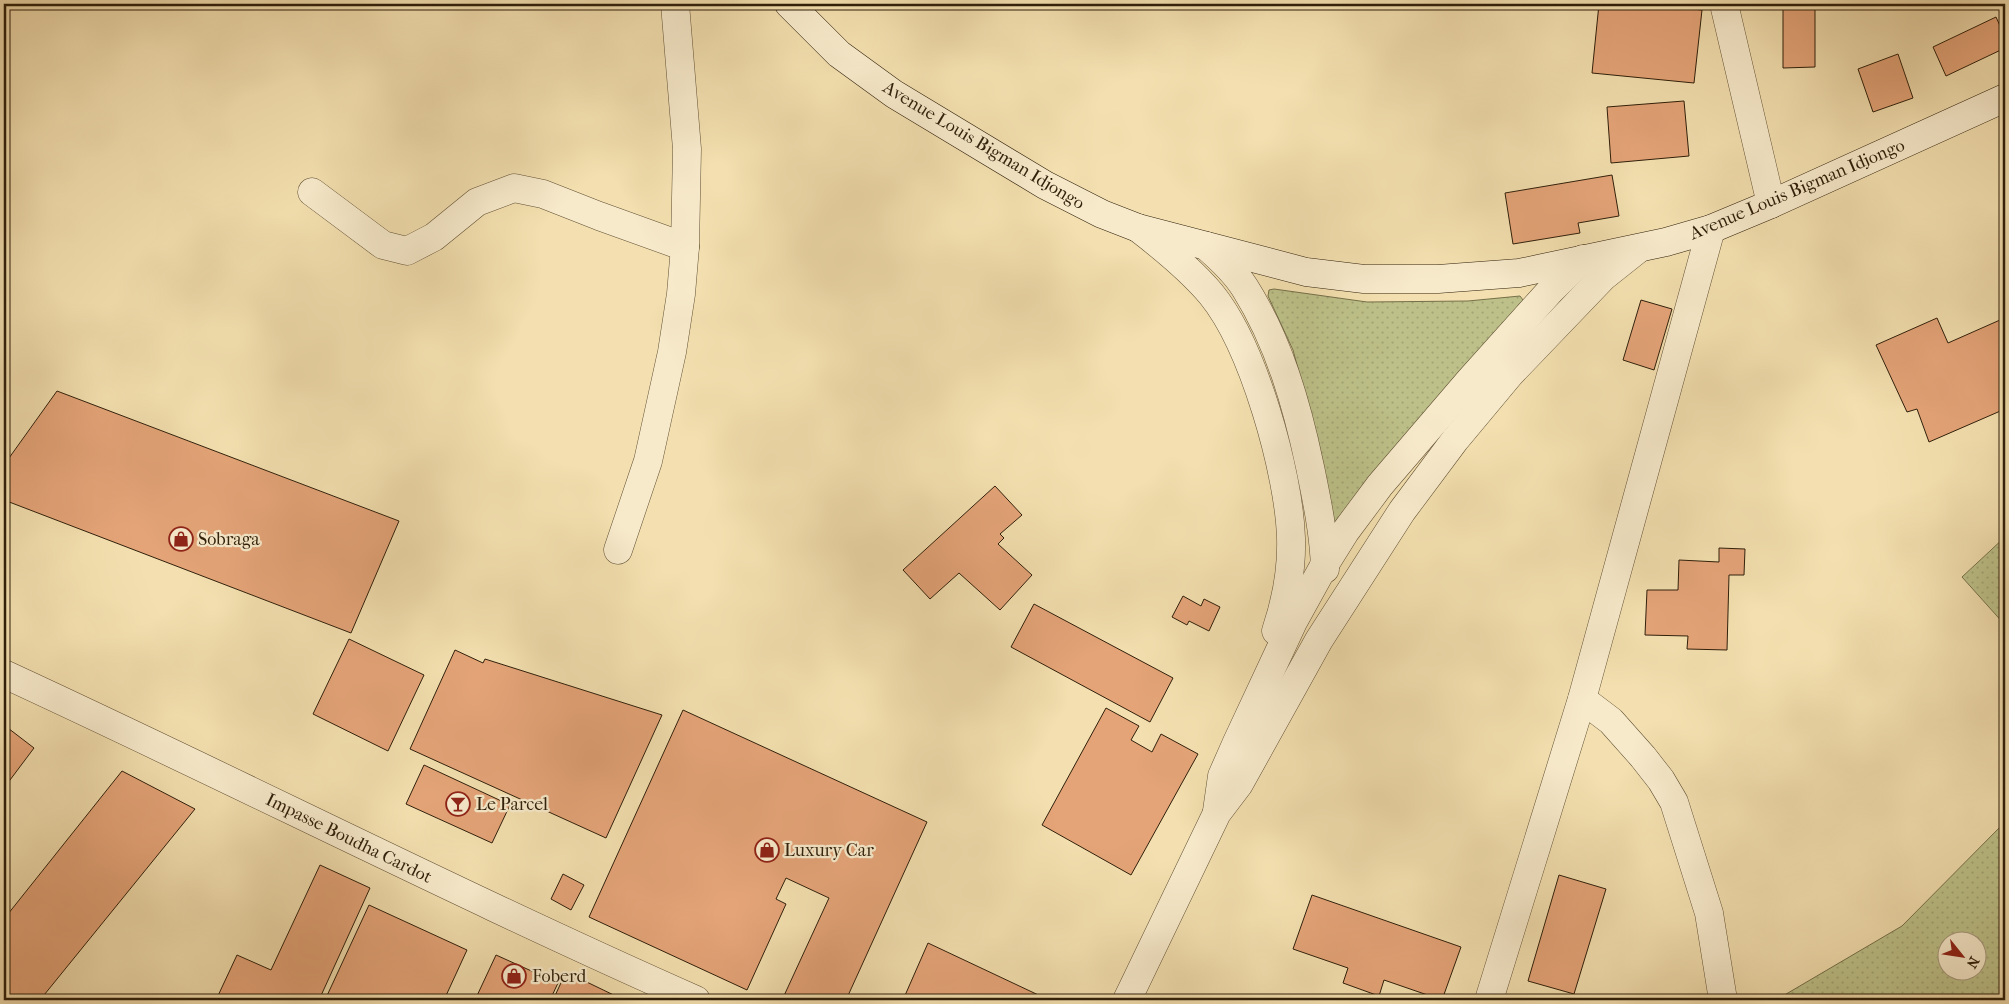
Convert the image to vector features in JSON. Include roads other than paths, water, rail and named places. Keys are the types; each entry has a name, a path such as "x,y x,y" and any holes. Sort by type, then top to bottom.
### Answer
{"street":[{"path":"618,550 648,461 660,410 679,303 685,247 687,149 675,4"},
{"name":"Avenue Louis Bigman Idjongo","path":"789,4 839,54 894,94 1045,185 1102,214 1138,228 1306,272 1364,279 1438,279 1519,273 1582,259 1637,250 1711,229 1771,204 2005,98"},
{"path":"1724,4 1771,204"},
{"path":"312,192 383,245 407,250 434,238 477,202 514,188 544,194 685,247"},
{"path":"1138,228 1166,249 1204,288 1231,324 1243,348 1271,430 1286,490 1291,538 1289,581 1283,612 1264,666 1262,689"},
{"path":"1489,1000 1582,699 1711,229"},
{"path":"1206,246 1220,258 1244,287 1271,338 1294,398 1320,512 1325,592 1319,640"},
{"path":"1128,1000 1217,813 1239,784 1319,640 1402,511 1455,440 1510,374 1603,277 1637,250"},
{"path":"1217,813 1222,776 1293,622 1324,564 1345,532 1380,485 1470,380 1551,290 1582,259"},
{"name":"Impasse Boudha Cardot","path":"4,674 173,753 406,866 696,1000"},
{"path":"1582,699 1611,721 1661,780 1674,802 1709,913 1722,1000"}],"place":[{"name":"Sobraga","path":"181,539"},
{"name":"Le Parcel","path":"458,804"},
{"name":"Luxury Car","path":"767,850"},
{"name":"Foberd","path":"514,976"}]}
